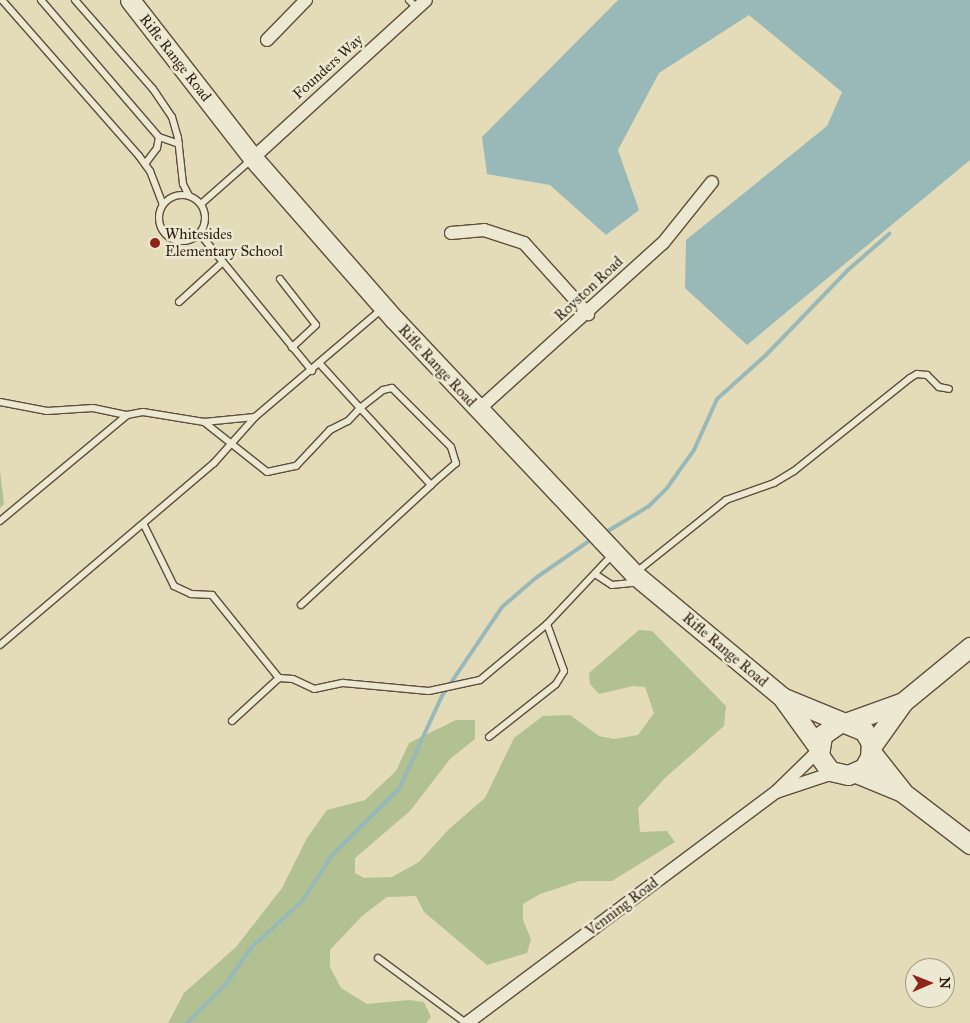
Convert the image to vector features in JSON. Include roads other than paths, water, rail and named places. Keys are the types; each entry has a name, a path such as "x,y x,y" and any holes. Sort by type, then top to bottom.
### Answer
{"main road":[{"name":"Rifle Range Road","path":"130,0 253,158 384,308 638,578 782,697 818,749"},
{"path":"903,702 825,731 818,749 822,762 833,773 844,776 856,773 866,764 871,750 903,702 970,647"},
{"name":"Rifle Range Road","path":"782,697 844,723"},
{"path":"844,723 864,731 871,750 902,792"},
{"path":"856,773 902,792 970,844"}],"street":[{"path":"267,40 300,2"},
{"name":"Founders Way","path":"253,158 417,3"},
{"name":"Royston Road","path":"478,410 588,314 663,243 712,182"},
{"path":"451,233 484,230 524,243 588,314"},
{"name":"Venning Road","path":"466,1023 776,792 818,749"},
{"name":"Venning Road","path":"776,792 833,773"}],"lane":[{"path":"2,0 145,164 163,205"},
{"path":"41,0 159,137 179,144"},
{"path":"75,0 153,89 172,118 179,144 183,184 189,196 201,204 206,219 200,234 186,242 170,239 160,227 159,219 163,205 174,196 189,196"},
{"path":"145,164 157,148 159,137"},
{"path":"201,204 253,158"},
{"path":"200,234 312,371"},
{"path":"179,302 223,262"},
{"path":"280,279 316,325 292,347"},
{"path":"0,645 144,525 233,444 255,417 312,371 384,308"},
{"path":"320,364 431,485"},
{"path":"595,574 612,585 638,578 726,500 794,471 917,374 927,376 939,387 949,389"},
{"path":"204,422 267,472 296,466 316,442 348,421 360,408 383,390 397,390 451,447 456,463 300,605"},
{"path":"0,402 47,411 92,408 127,415 143,412 204,422 255,417"},
{"path":"0,521 127,415"},
{"path":"144,525 174,586 191,594 212,595 279,678"},
{"path":"232,721 279,678 293,679 314,689 343,683 438,689 480,680 547,624 613,553"},
{"path":"489,737 556,684 564,671 547,624"},
{"path":"378,958 466,1023"}],"water":[{"path":"618,0 970,0 970,160 747,345 685,288 686,240 827,126 842,92 749,15 659,73 618,150 639,210 606,235 550,185 487,174 482,137"}],"waterway":[{"path":"603,534 649,506 667,488 694,450 717,399 765,356 848,270 889,234"},
{"path":"187,1023 226,984 250,949 302,901 332,855 399,789 442,696 502,607 537,577 592,539"}],"place":[{"name":"Whitesides Elementary School","path":"155,243"}]}
